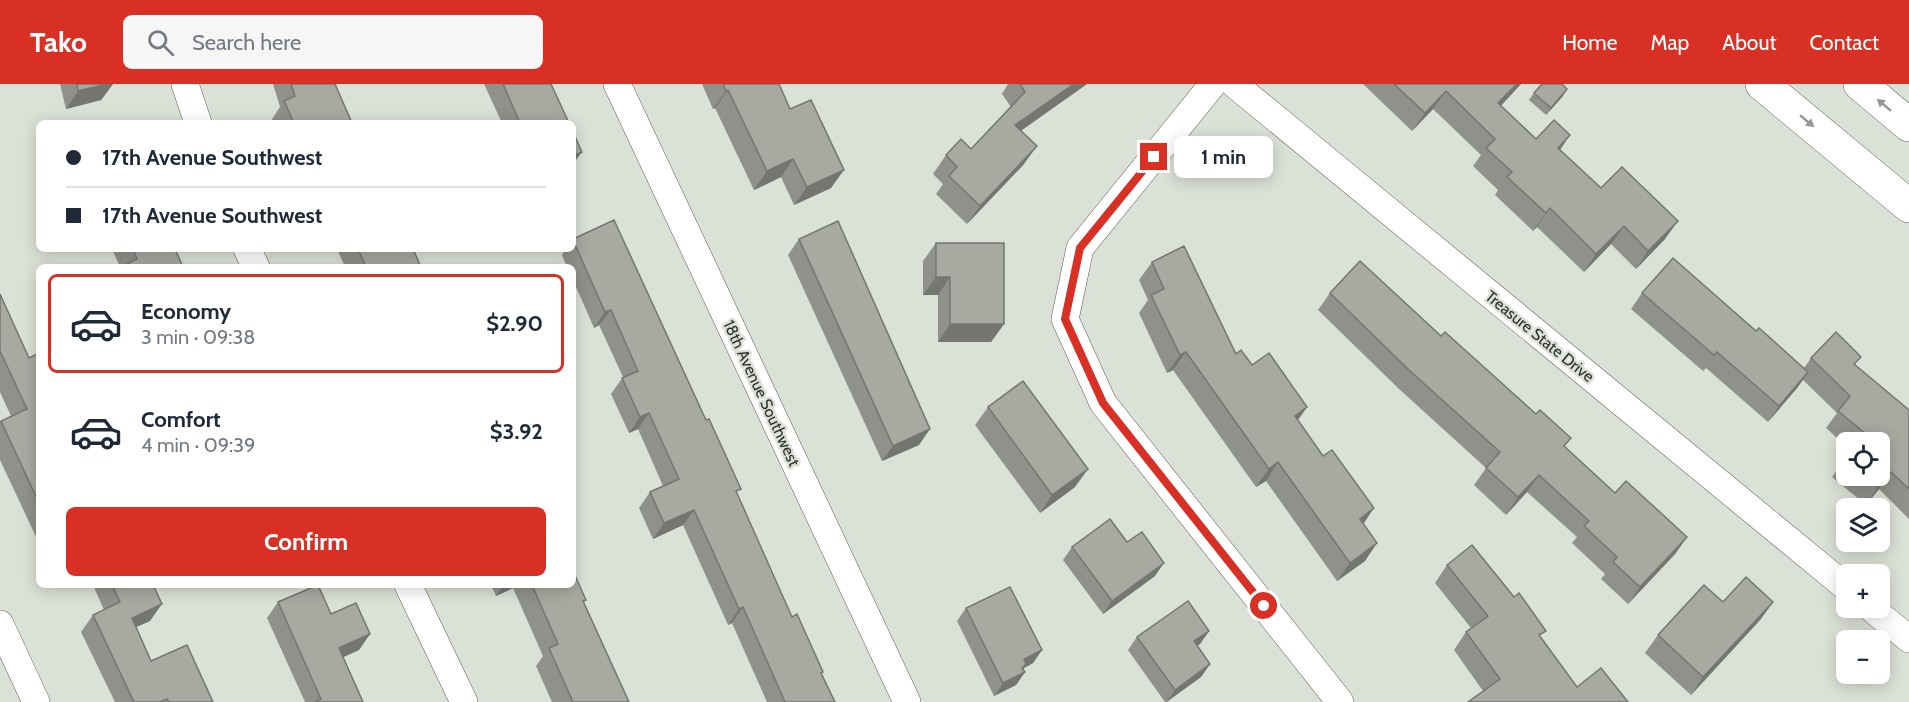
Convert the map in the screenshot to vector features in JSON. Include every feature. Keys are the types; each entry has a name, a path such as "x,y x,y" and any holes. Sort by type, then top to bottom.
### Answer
{"highway":[{"path":"1762,84 1909,206"},
{"path":"1860,84 1909,125"}],"street":[{"path":"184,84 197,120"},
{"name":"18th Avenue Southwest","path":"617,84 907,702"},
{"path":"1213,84 1080,248 1065,319 1103,403 1340,702"},
{"name":"Treasure State Drive","path":"1234,84 1836,579"},
{"path":"409,588 464,702"},
{"path":"1883,618 1909,639"},
{"path":"0,624 36,702"}],"building":[{"path":"77,84 107,84 78,91"},
{"path":"291,84 335,84 351,120 293,120 284,101 295,96"},
{"path":"503,84 551,84 568,120 519,120"},
{"path":"723,84 779,84 790,109 811,100 844,170 807,187 793,159 767,171"},
{"path":"1020,84 1074,84 1015,125 1037,146 980,206 949,176 957,167 946,155 961,139 971,149 1025,92"},
{"path":"1394,84 1517,84 1498,103 1536,139 1554,120 1570,135 1558,148 1601,188 1622,167 1678,221 1648,251 1624,226 1596,254 1550,208 1546,213 1507,177 1512,172 1486,148 1495,139 1446,91 1425,113"},
{"path":"1542,84 1562,84 1567,89 1551,108 1534,93"},
{"path":"576,139 582,152 576,155"},
{"path":"614,220 706,420 709,419 741,489 736,491 792,617 797,614 835,702 785,702 743,607 739,609 694,510 664,523 650,492 679,479 649,413 640,417 622,378 638,371 611,310 605,312 576,247 576,238"},
{"path":"838,221 930,429 893,446 799,239"},
{"path":"936,243 1004,243 1004,324 950,324 950,277 936,277"},
{"path":"1184,246 1236,354 1241,350 1252,365 1269,353 1307,407 1295,416 1323,456 1332,450 1374,508 1360,519 1377,543 1350,563 1278,462 1269,469 1186,352 1180,355 1151,295 1164,289 1152,262"},
{"path":"134,252 176,252 182,264 127,264 137,259"},
{"path":"359,252 414,252 420,264 365,264"},
{"path":"1673,258 1756,331 1759,328 1808,372 1779,406 1717,352 1714,355 1642,293"},
{"path":"1360,261 1441,336 1445,332 1536,414 1540,410 1571,438 1564,446 1615,493 1626,481 1687,537 1640,587 1613,562 1617,557 1584,526 1589,521 1539,475 1518,497 1486,468 1500,452 1410,371 1330,293"},
{"path":"0,294 29,358 36,354 36,497 1,421 27,409 0,351"},
{"path":"1836,332 1861,357 1854,364 1909,410 1909,489 1890,473 1890,432 1864,432 1838,411 1850,396 1811,358"},
{"path":"1023,381 1088,469 1052,495 988,407"},
{"path":"1110,519 1127,542 1142,532 1164,563 1112,601 1072,547"},
{"path":"1472,545 1514,597 1519,593 1546,631 1539,635 1577,687 1601,668 1628,702 1468,702 1500,679 1466,632 1488,616 1447,565"},
{"path":"1746,577 1773,602 1703,677 1658,635 1704,585 1723,602"},
{"path":"576,578 586,600 583,601 629,702 573,702 549,648 558,644 533,588 576,588"},
{"path":"1010,587 1042,650 1024,659 1026,664 1022,668 1025,672 1003,683 966,608"},
{"path":"113,588 154,588 162,604 132,618 151,661 187,645 213,702 169,702 167,699 160,702 134,702 93,615 120,602"},
{"path":"311,588 319,588 331,614 356,603 370,634 339,648 363,702 316,701 321,699 278,602"},
{"path":"1188,601 1209,631 1194,641 1210,664 1175,690 1137,637"}],"route":[{"path":"1154,157 1080,248 1065,319 1103,403 1264,606"}]}
